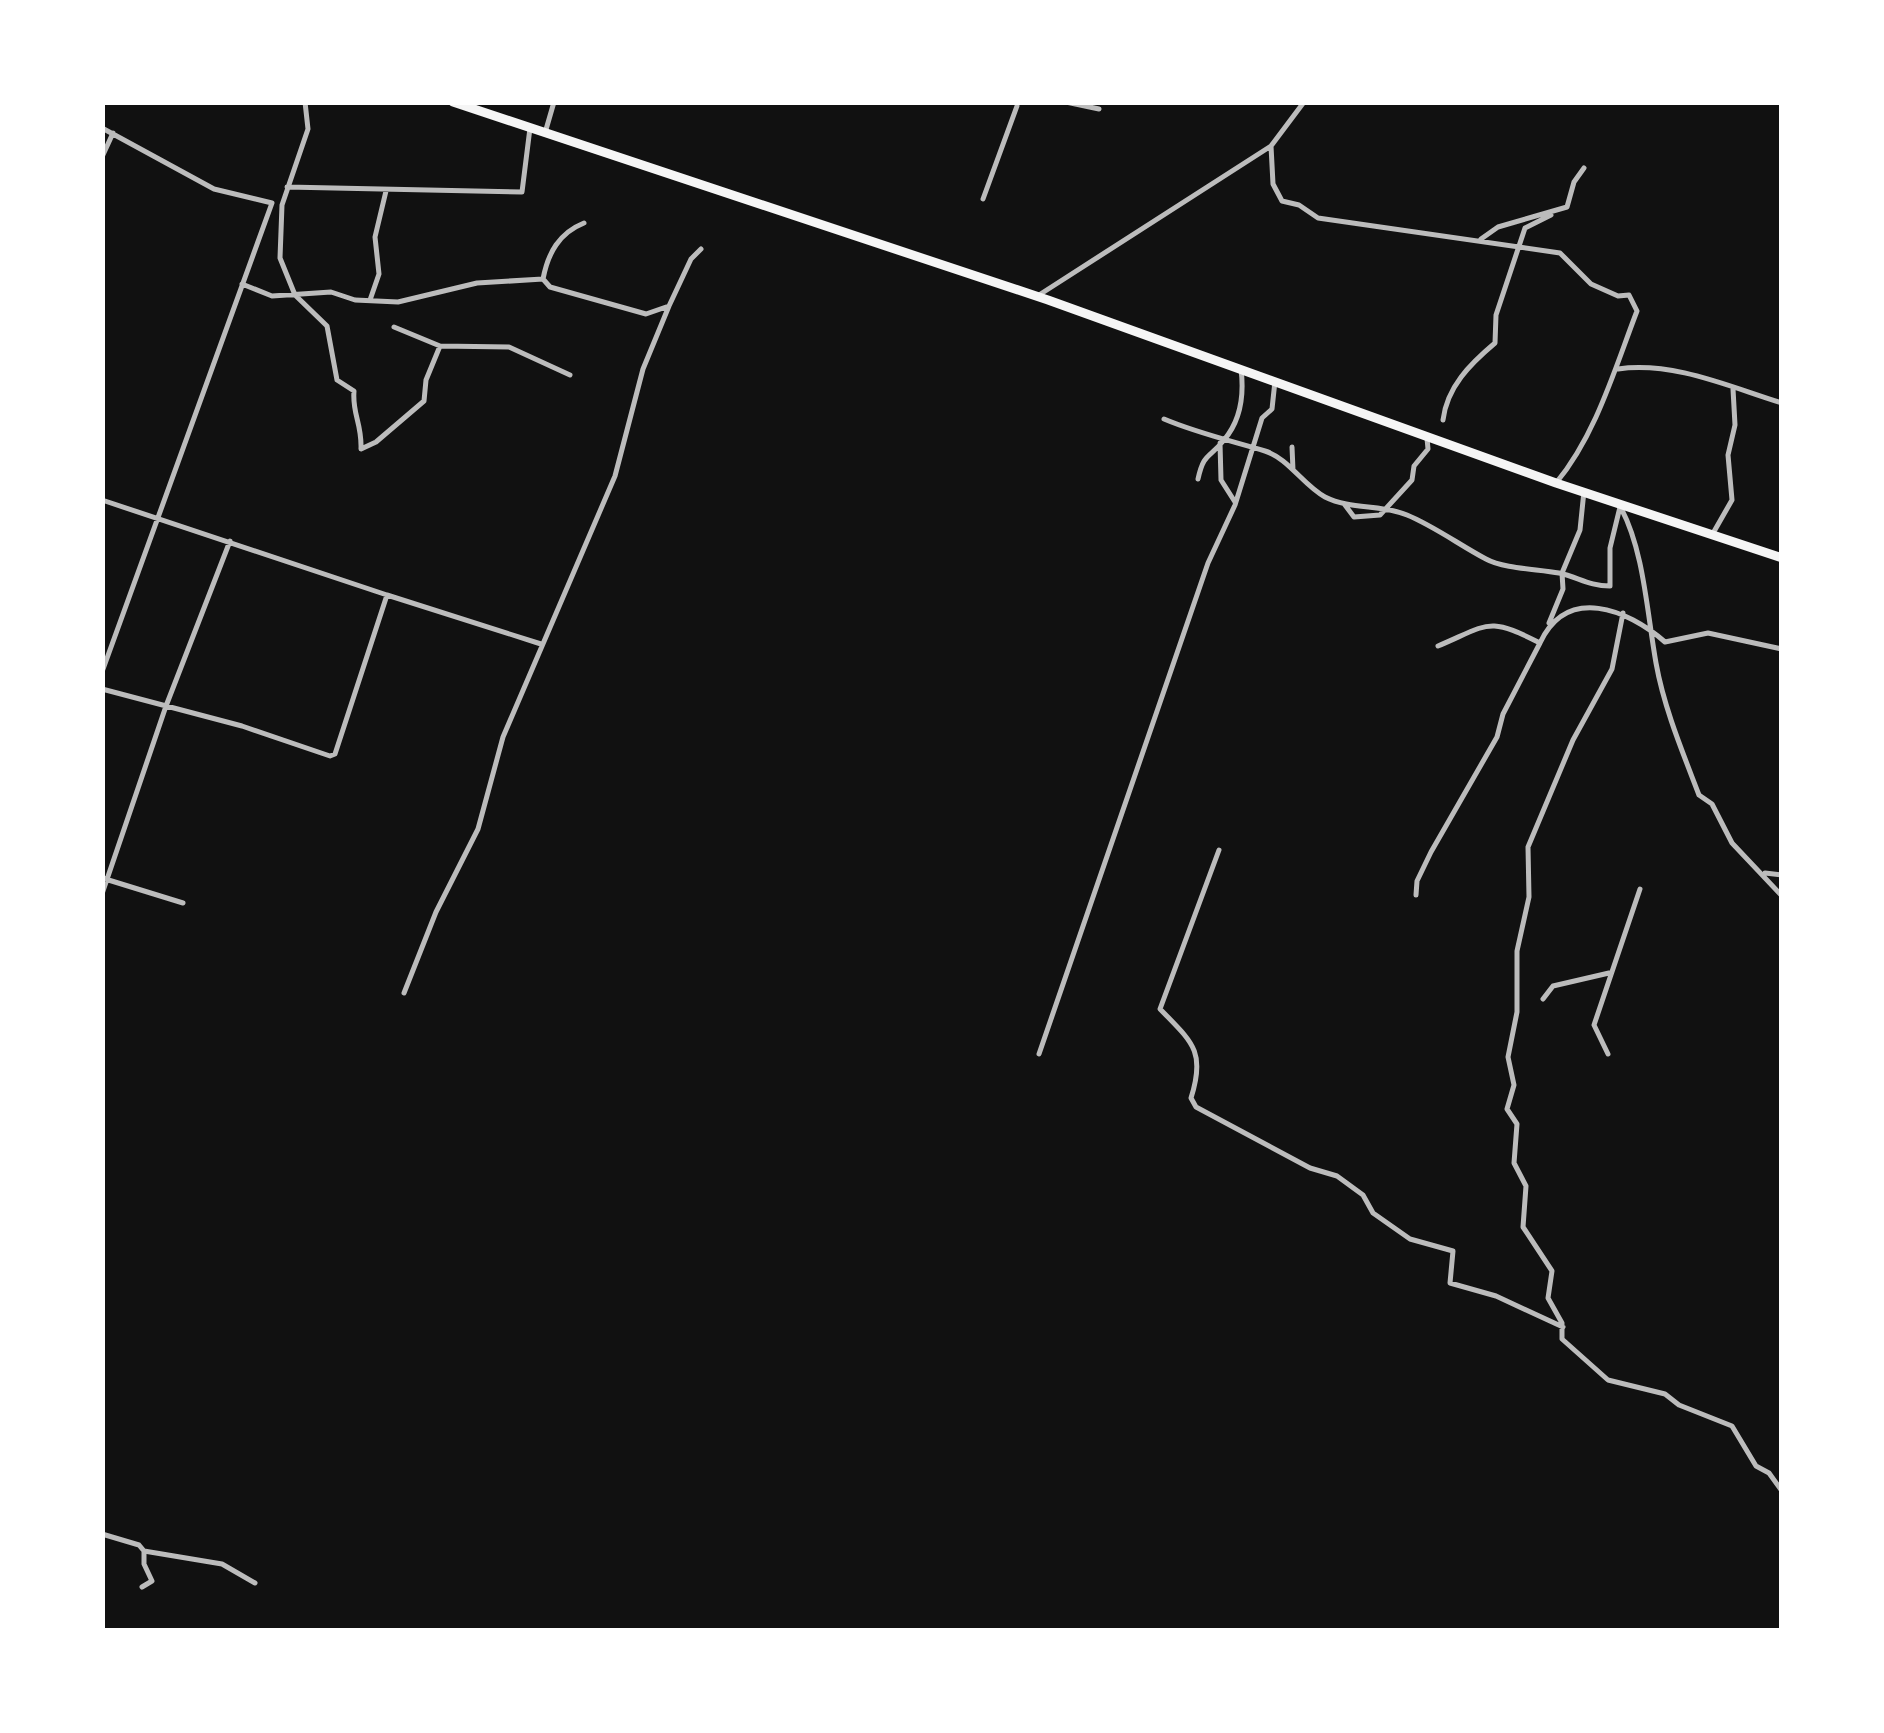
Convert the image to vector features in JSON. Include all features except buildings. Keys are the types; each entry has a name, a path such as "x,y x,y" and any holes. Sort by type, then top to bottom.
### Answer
{"highway":[{"path":"452,102 1036,296 1610,501 1782,558"}],"street":[{"path":"305,102 308,129 282,205 280,258 295,295 328,326 337,380 354,392 352,407 362,424 361,449 376,442 424,401 426,380 440,346"},
{"path":"545,133 554,102"},
{"path":"1066,102 1099,109"},
{"path":"1036,296 1271,146 1301,104"},
{"path":"983,199 1016,106"},
{"path":"102,128 214,189 282,205"},
{"path":"287,186 522,192 530,128"},
{"path":"102,157 113,134"},
{"path":"1271,146 1273,184 1282,200 1299,205 1318,218 1560,252 1592,284 1618,296 1629,295 1637,311 1618,369 1606,384 1576,459 1556,482"},
{"path":"1443,420 1445,403 1467,366 1495,343 1496,315 1516,246 1531,222 1567,207 1574,182 1584,168"},
{"path":"369,301 379,274 375,237 386,191"},
{"path":"102,672 272,202"},
{"path":"1478,240 1498,227 1552,214"},
{"path":"543,279 547,258 562,236 584,223"},
{"path":"404,993 436,912 478,829 498,752 616,476 643,369 692,258 701,249"},
{"path":"242,284 272,296 331,292 369,301 398,302 477,283 543,279"},
{"path":"543,279 550,287 646,314 669,306"},
{"path":"394,327 440,346 509,347 570,374"},
{"path":"1618,369 1641,366 1673,371 1782,403"},
{"path":"1235,502 1221,480 1223,442 1244,396 1242,370"},
{"path":"1039,1054 1126,795 1162,707 1208,563 1254,451 1262,418 1272,408 1274,381"},
{"path":"1712,535 1732,500 1728,455 1735,424 1733,388"},
{"path":"1164,419 1223,442 1264,450 1324,496 1345,504 1386,508 1494,562 1562,573 1584,585 1610,586 1610,548 1620,507"},
{"path":"1345,504 1354,518 1380,515 1412,480 1414,466 1428,449 1427,436"},
{"path":"1198,479 1203,457 1223,442"},
{"path":"1292,447 1293,470"},
{"path":"1213,449 1224,472"},
{"path":"1416,895 1424,867 1497,737 1503,714 1564,589 1562,573 1577,540 1584,491"},
{"path":"102,500 542,644"},
{"path":"1610,501 1620,507 1634,532 1634,552 1640,564 1656,666 1699,795 1712,804 1732,843 1782,896"},
{"path":"102,894 166,706 230,542"},
{"path":"102,689 287,739 330,756 336,754 387,595"},
{"path":"1548,626 1582,607 1600,605 1623,613 1665,642 1708,633 1782,649"},
{"path":"1623,613 1612,669 1573,740 1528,847 1527,920 1517,951 1517,1012 1508,1057 1514,1084 1507,1109 1517,1124 1514,1164 1526,1186 1523,1227 1552,1271 1548,1298 1562,1327 1562,1339 1608,1380 1665,1394 1679,1406 1732,1426 1756,1466 1769,1473 1782,1490"},
{"path":"1438,646 1484,625 1503,624 1540,643"},
{"path":"1219,850 1160,1008 1192,1041 1197,1054 1198,1074 1191,1098 1196,1108 1310,1168 1337,1176 1355,1193 1363,1195 1374,1213 1410,1239 1453,1251 1450,1283 1496,1296 1562,1327"},
{"path":"1763,873 1782,875"},
{"path":"105,879 183,903"},
{"path":"1608,1054 1594,1025 1640,890"},
{"path":"1543,998 1553,986 1609,973"},
{"path":"102,1534 144,1551 222,1564 255,1584"},
{"path":"142,1587 152,1581 144,1551"}]}
